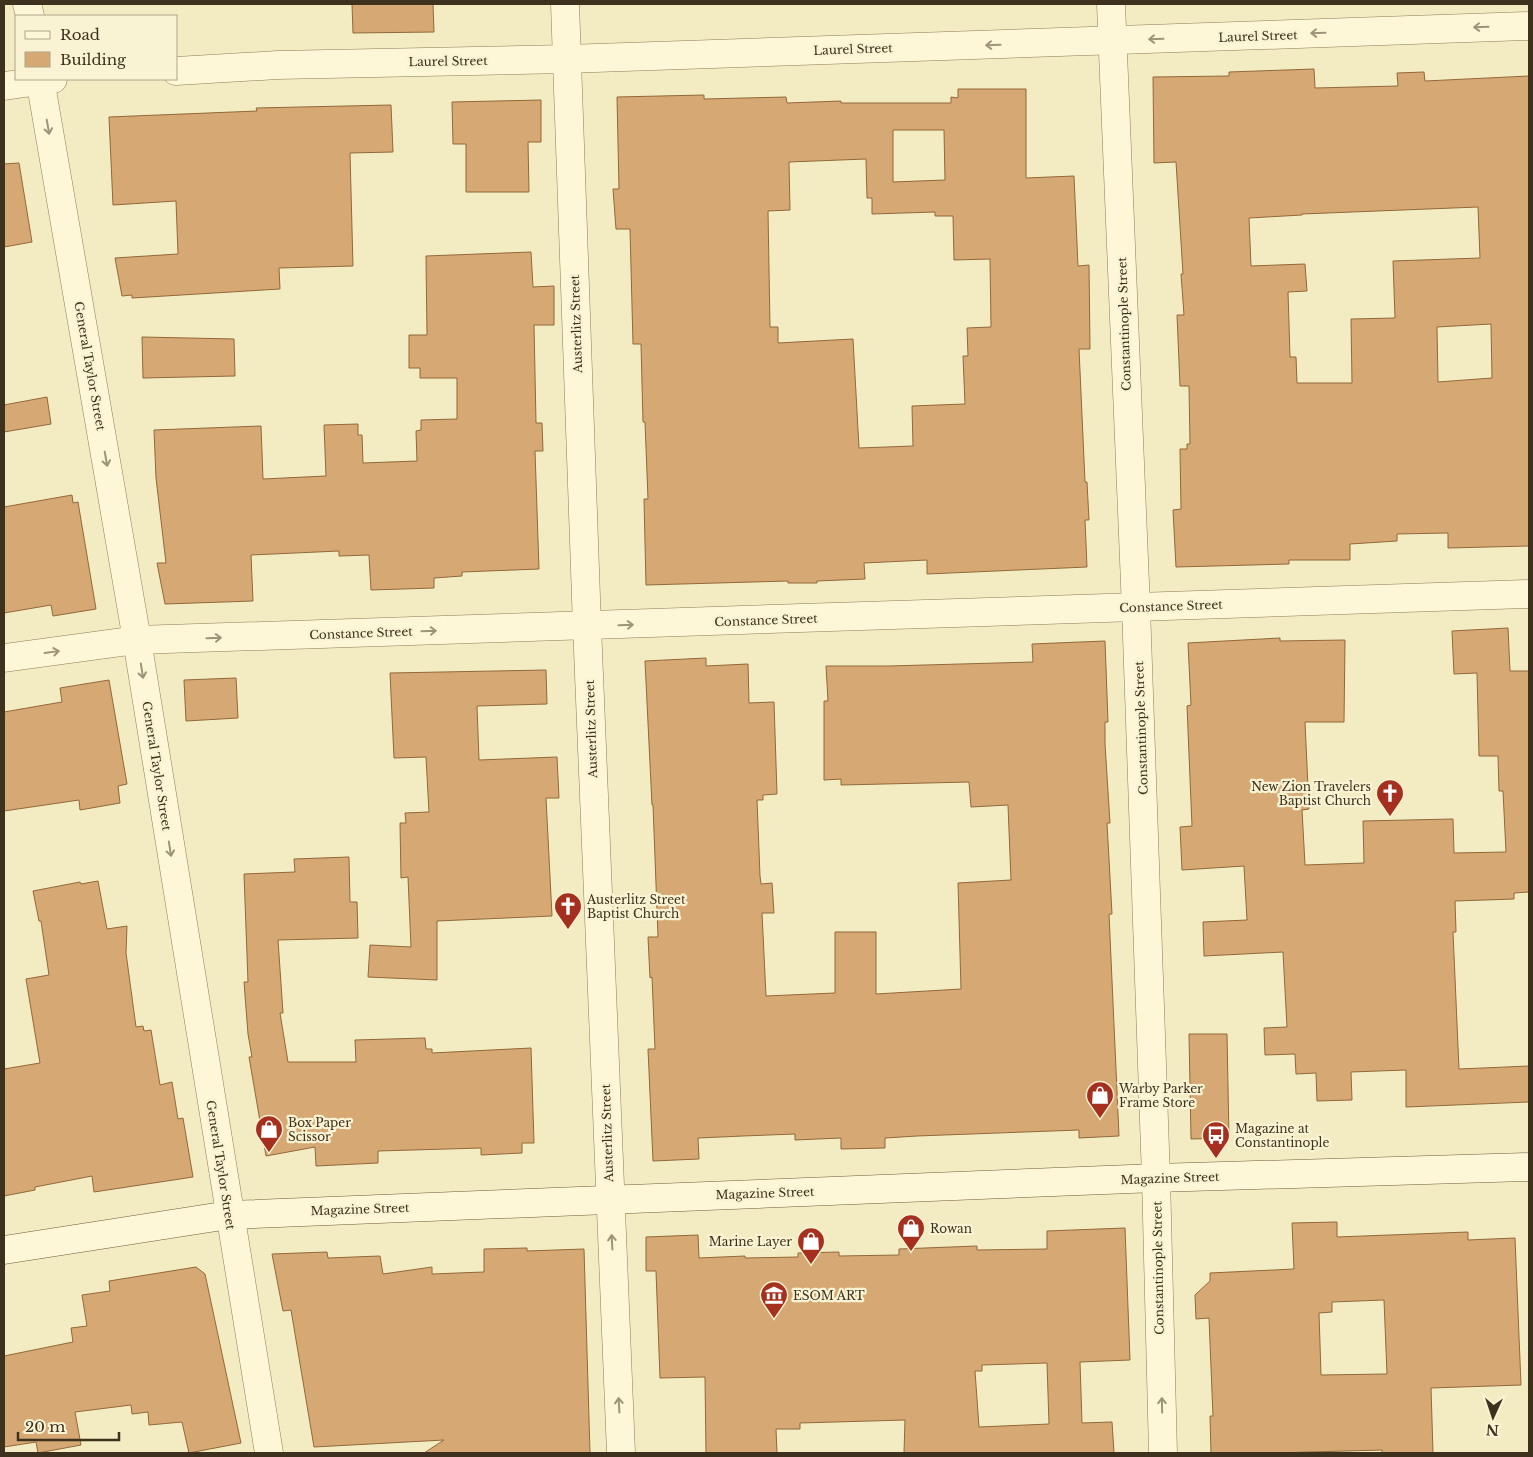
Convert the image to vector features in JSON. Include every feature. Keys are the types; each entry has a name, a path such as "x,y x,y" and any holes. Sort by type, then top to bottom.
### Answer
{"street":[{"name":"Austerlitz Street","path":"565,4 587,626 621,1453"},
{"name":"Constantinople Street","path":"1111,4 1136,608 1156,1178 1163,1453"},
{"name":"Laurel Street","path":"178,71 278,65 566,59 1529,26"},
{"path":"4,86 38,80"},
{"name":"General Taylor Street","path":"44,80 269,1453"},
{"name":"Constance Street","path":"4,658 137,640 1529,594"},
{"name":"Magazine Street","path":"4,1250 229,1214 1156,1178 1529,1167"}],"building":[{"path":"352,4 433,4 434,32 353,33"},
{"path":"1314,69 1315,88 1398,86 1397,73 1424,72 1425,81 1529,76 1529,546 1448,548 1448,533 1397,534 1397,541 1350,544 1350,560 1289,560 1289,564 1176,567 1173,510 1181,509 1180,449 1187,449 1187,444 1190,444 1189,386 1180,386 1177,315 1184,315 1176,162 1154,163 1153,77 1229,76 1229,72","holes":["1478,207 1480,258 1393,261 1395,318 1351,319 1352,383 1297,383 1296,357 1290,357 1288,292 1307,291 1305,264 1251,266 1249,218","1491,324 1492,378 1438,382 1437,327"]},
{"path":"958,89 1026,89 1026,178 1074,176 1078,266 1089,265 1090,349 1079,349 1085,482 1087,482 1089,520 1085,520 1087,567 927,574 927,560 864,563 865,579 817,581 817,583 788,583 788,581 646,585 644,499 648,499 645,422 643,422 641,344 633,344 630,229 616,229 613,189 619,189 617,97 704,95 704,99 786,97 787,103 841,101 841,103 951,103 951,97 958,98","holes":["893,130 944,130 945,180 893,182","866,159 867,198 872,198 872,214 935,212 935,216 953,216 954,260 990,259 991,327 967,328 968,356 963,356 965,404 912,406 913,446 859,448 853,339 778,343 778,327 770,327 768,211 790,210 789,162"]},
{"path":"541,100 541,142 528,142 529,192 466,192 466,144 453,144 452,102"},
{"path":"391,105 393,152 350,153 353,266 279,268 280,289 132,298 132,295 122,296 115,258 178,254 176,201 113,205 109,117 257,111 256,108"},
{"path":"19,163 32,242 4,247 4,164"},
{"path":"531,252 533,287 554,286 554,325 534,325 536,423 542,423 543,451 535,451 539,569 462,572 462,576 434,578 434,588 371,590 369,555 339,556 339,551 251,555 253,601 165,604 157,563 166,563 156,478 154,430 261,426 263,479 326,476 324,425 358,424 358,435 362,435 363,463 417,461 416,431 421,430 421,420 457,419 457,378 420,378 420,368 409,368 409,335 427,335 426,256"},
{"path":"142,337 234,339 235,376 143,378"},
{"path":"47,397 51,424 4,432 4,405"},
{"path":"72,495 73,503 78,502 96,609 53,616 51,605 4,613 4,507"},
{"path":"1508,628 1510,671 1529,671 1529,892 1514,893 1514,899 1455,901 1456,932 1453,932 1459,1069 1529,1066 1529,1102 1406,1107 1406,1070 1351,1072 1352,1100 1317,1101 1316,1073 1296,1074 1295,1054 1265,1055 1264,1028 1287,1027 1283,952 1204,956 1203,922 1247,920 1244,866 1182,870 1180,827 1192,826 1187,706 1191,705 1188,643 1280,638 1280,641 1345,640 1344,722 1305,722 1309,809 1302,810 1305,865 1364,863 1363,821 1453,819 1454,853 1506,852 1503,791 1499,791 1498,756 1479,756 1477,673 1454,674 1452,631"},
{"path":"1105,641 1108,722 1105,722 1105,744 1110,823 1107,823 1112,914 1109,914 1119,1136 1079,1138 1079,1130 917,1136 885,1138 885,1148 841,1149 841,1138 795,1140 795,1134 698,1138 699,1159 653,1161 648,1049 655,1049 648,937 658,937 645,661 706,658 706,666 748,664 749,703 774,702 777,794 763,795 763,800 757,800 761,884 772,883 774,913 762,913 766,996 835,993 835,932 876,932 876,994 961,989 958,883 1011,880 1008,805 971,807 969,782 841,785 841,779 824,780 824,701 828,701 826,666 1033,662 1032,644"},
{"path":"546,670 547,704 477,706 479,760 557,757 559,798 546,798 552,916 437,921 437,980 368,977 370,945 411,947 408,877 401,878 400,823 406,823 405,813 429,812 426,757 394,758 390,673"},
{"path":"236,678 238,718 186,721 184,680"},
{"path":"109,680 127,784 118,786 120,803 80,810 79,800 4,811 4,712 62,702 60,688"},
{"path":"349,857 350,902 357,902 358,938 278,940 283,1013 280,1013 288,1062 356,1062 355,1040 425,1038 426,1049 432,1049 432,1053 531,1048 534,1143 522,1143 522,1153 481,1155 481,1148 378,1151 378,1163 316,1166 315,1147 266,1156 249,1057 252,1057 248,1034 244,982 248,982 244,874 295,872 294,859"},
{"path":"98,881 107,929 127,926 126,953 136,1027 143,1026 144,1031 151,1030 160,1085 172,1082 178,1119 183,1118 193,1177 94,1192 92,1176 35,1187 35,1190 4,1196 4,1069 40,1063 26,979 49,975 41,921 39,921 33,891 80,882 81,884"},
{"path":"1189,1034 1227,1034 1229,1138 1191,1139"},
{"path":"1337,1222 1337,1237 1468,1232 1468,1240 1515,1238 1521,1385 1431,1388 1433,1453 1382,1453 1382,1450 1211,1453 1210,1416 1213,1416 1209,1318 1196,1319 1195,1295 1210,1281 1210,1273 1294,1269 1292,1223","holes":["1384,1300 1387,1374 1321,1375 1319,1313 1332,1312 1332,1302"]},
{"path":"1125,1228 1130,1360 1080,1362 1082,1423 1112,1422 1114,1453 904,1453 905,1420 800,1423 800,1429 776,1429 777,1453 706,1453 705,1377 660,1378 656,1271 646,1271 646,1237 698,1235 699,1258 745,1256 745,1258 798,1257 798,1253 839,1252 839,1256 899,1255 899,1249 977,1246 977,1250 1047,1249 1047,1231","holes":["1047,1363 1049,1424 979,1427 975,1371 982,1371 982,1365"]},
{"path":"527,1248 527,1251 584,1249 590,1453 424,1453 444,1440 314,1447 291,1310 283,1311 272,1254 327,1252 328,1258 380,1256 383,1274 432,1267 432,1274 484,1272 484,1249"},
{"path":"196,1267 205,1274 241,1443 189,1453 182,1422 149,1425 148,1412 132,1414 131,1405 75,1412 81,1445 38,1453 36,1442 4,1447 4,1356 73,1342 71,1328 87,1326 82,1295 110,1291 109,1281"}],"place":[{"name":"New Zion Travelers Baptist Church","path":"1390,817"},
{"name":"Austerlitz Street Baptist Church","path":"568,930"},
{"name":"Warby Parker Frame Store","path":"1100,1119"},
{"name":"Box Paper Scissor","path":"269,1153"},
{"name":"Magazine at Constantinople","path":"1216,1159"},
{"name":"Rowan","path":"911,1252"},
{"name":"Marine Layer","path":"811,1265"},
{"name":"ESOM ART","path":"774,1319"}]}
